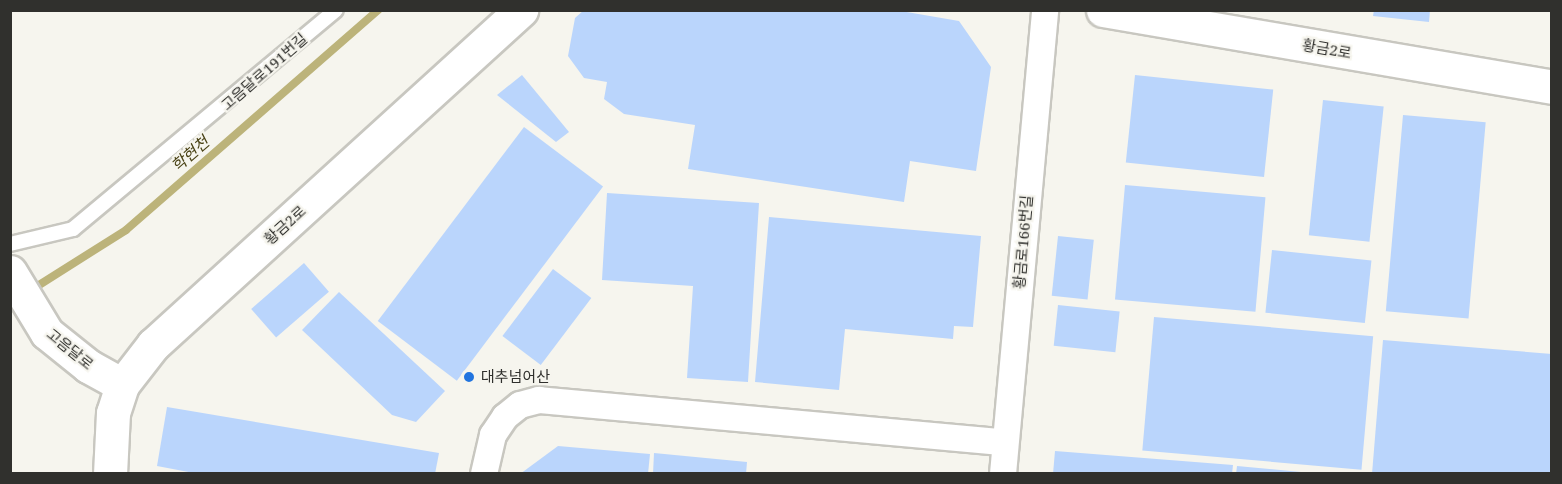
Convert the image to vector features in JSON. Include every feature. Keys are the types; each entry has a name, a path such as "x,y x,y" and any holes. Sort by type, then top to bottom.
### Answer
{"street":[{"name":"황금2로","path":"110,474 113,413 122,385 153,345 521,10"},
{"name":"황금로166번길","path":"1003,474 1045,10"},
{"name":"황금2로","path":"1103,10 1551,87"},
{"name":"고음달로","path":"10,272 34,315 67,350 122,385"},
{"path":"484,474 493,435 505,417 520,405 539,400 1005,442"}],"lane":[{"name":"고음달로191번길","path":"10,244 74,229 336,10"}],"building":[{"path":"584,10 895,10 959,21 991,67 976,171 910,161 904,202 688,169 695,125 624,114 604,99 607,82 584,78 568,56 575,18"},
{"path":"1374,10 1430,10 1429,22 1373,16"},
{"path":"522,75 569,132 556,142 497,95"},
{"path":"1135,75 1273,90 1264,177 1126,163"},
{"path":"1323,100 1384,106 1369,242 1309,235"},
{"path":"1403,115 1486,122 1469,318 1386,311"},
{"path":"524,127 603,187 457,381 378,321"},
{"path":"1125,185 1265,197 1255,312 1115,300"},
{"path":"607,193 759,203 748,382 687,378 693,286 602,280"},
{"path":"769,217 981,236 973,327 954,326 953,339 845,329 839,390 755,382"},
{"path":"1058,236 1094,240 1088,299 1052,296"},
{"path":"1272,250 1371,260 1365,323 1265,313"},
{"path":"304,263 329,292 276,338 251,309"},
{"path":"553,269 591,298 541,365 502,336"},
{"path":"339,292 445,391 416,422 392,415 302,330"},
{"path":"1058,305 1120,311 1115,352 1054,346"},
{"path":"1154,317 1373,336 1361,470 1142,450"},
{"path":"1383,340 1552,354 1552,474 1372,474"},
{"path":"167,407 439,453 435,474 199,474 157,466"},
{"path":"558,446 650,454 648,474 520,474"},
{"path":"1055,451 1233,465 1232,474 1053,474"},
{"path":"654,453 747,462 746,474 653,474"},
{"path":"1237,466 1301,472 1301,474 1236,474"}],"waterway":[{"name":"학현천","path":"28,292 126,230 378,10"}],"place":[{"name":"대추넘어산","path":"469,377"}]}
